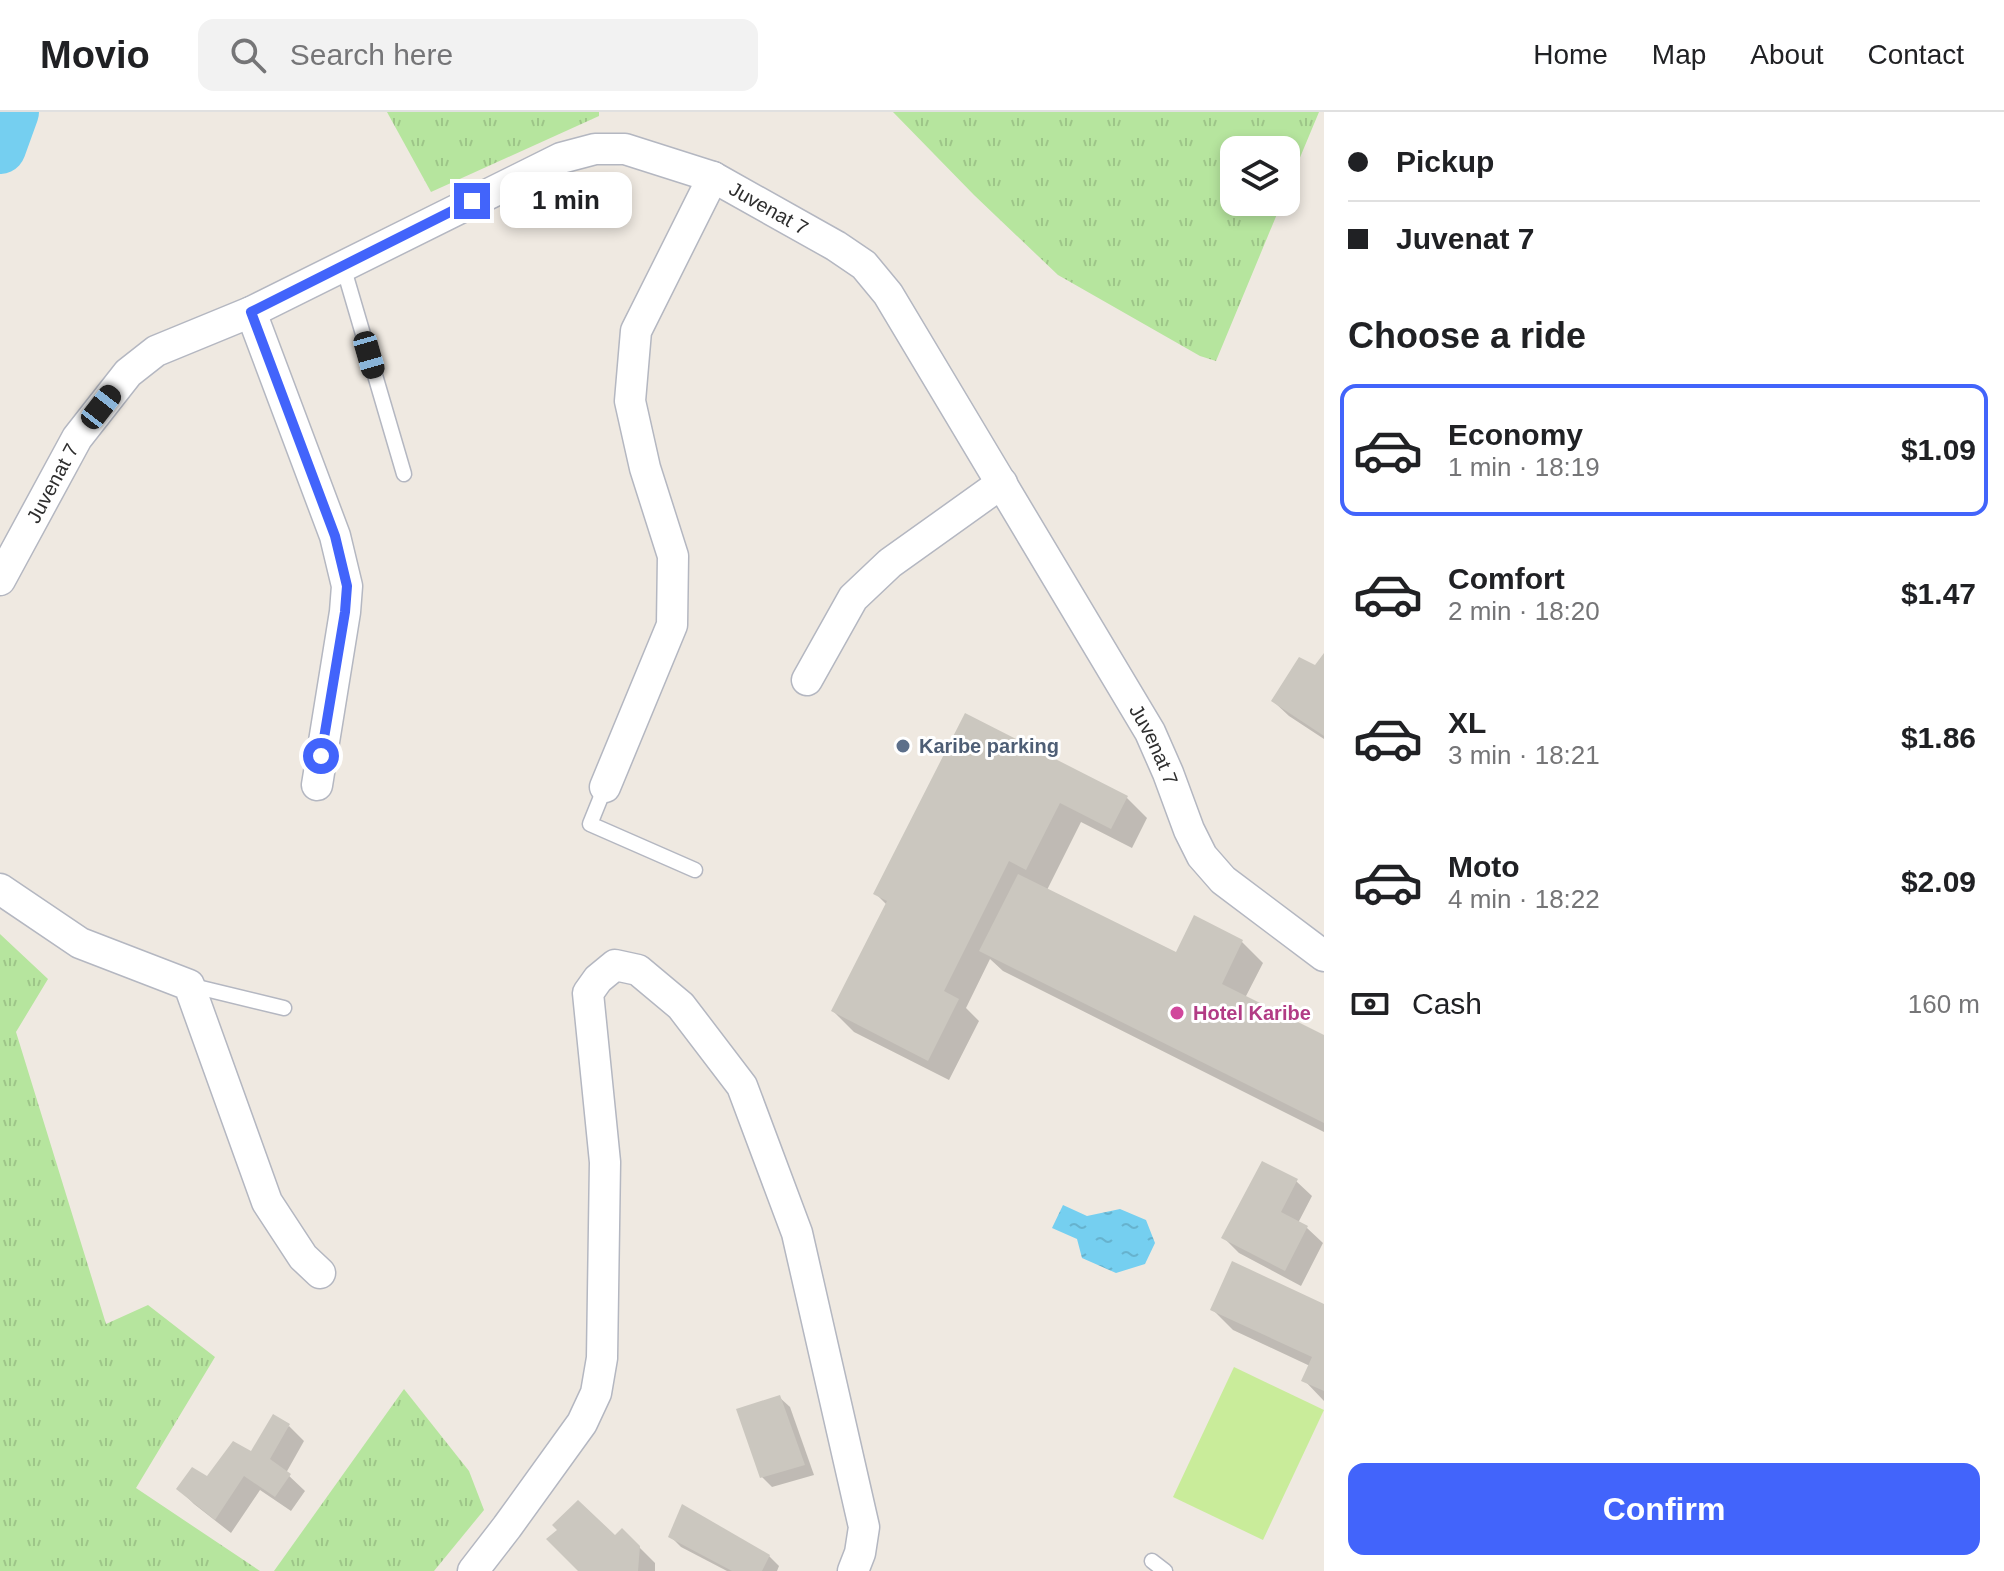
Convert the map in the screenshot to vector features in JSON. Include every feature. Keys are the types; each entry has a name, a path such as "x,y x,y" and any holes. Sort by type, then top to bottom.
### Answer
{"street":[{"name":"Juvenat 7","path":"0,580 77,438 128,373 156,351 251,312 561,158 595,149 625,149 713,177 864,265 888,294 1150,732 1202,856 1223,880 1324,956"},
{"path":"605,787 672,625 673,556 645,468 630,401 636,331 713,177"},
{"path":"251,312 335,536 347,586 317,785"},
{"path":"807,680 853,598 890,563 1002,483"},
{"path":"0,889 80,943 189,985 267,1202 303,1257 320,1273"},
{"path":"473,1571 582,1423 596,1393 602,1358 605,1162 588,993 598,979 615,965 638,970 681,1006 742,1086 797,1233 864,1527 860,1553 853,1571"}],"lane":[{"path":"343,266 404,474"},
{"path":"605,787 590,824 695,870"},
{"path":"189,985 284,1008"},
{"path":"1152,1561 1165,1571"}],"green space":[{"path":"387,112 599,112 599,116 431,192"},
{"path":"893,112 1319,112 1300,157 1300,136 1220,136 1220,216 1276,216 1216,361 1200,356 1058,275"},
{"path":"0,934 48,979 16,1032 106,1324 148,1305 215,1357 136,1488 260,1571 0,1571"},
{"path":"1234,1367 1324,1410 1263,1540 1173,1497"},
{"path":"404,1389 469,1471 484,1510 434,1571 274,1571"}],"water":[{"path":"1063,1205 1087,1216 1120,1209 1146,1220 1155,1243 1145,1264 1116,1273 1082,1258 1077,1239 1052,1228"}],"building":[{"path":"1324,653 1324,736 1271,701 1299,657 1315,665"},
{"path":"965,713 1128,796 1111,829 1060,803 1026,870 1009,861 944,991 959,999 928,1061 831,1011 887,901 873,894"},
{"path":"1018,874 1176,952 1194,915 1243,940 1222,984 1324,1035 1324,1123 979,951"},
{"path":"1262,1161 1298,1179 1281,1212 1308,1226 1285,1271 1221,1238"},
{"path":"1232,1261 1324,1304 1324,1391 1301,1381 1312,1357 1210,1310"},
{"path":"780,1395 805,1465 760,1478 736,1409"},
{"path":"273,1414 290,1424 270,1459 291,1474 275,1497 244,1476 215,1520 176,1489 192,1467 207,1476 233,1441 251,1451"},
{"path":"578,1500 615,1535 622,1528 640,1546 638,1571 578,1571 546,1539 557,1530 552,1525"},
{"path":"682,1504 770,1555 762,1571 732,1571 668,1537"}],"waterway":[{"path":"0,148 13,112"}],"place":[{"name":"Karibe parking","path":"903,746"},
{"name":"Hotel Karibe","path":"1177,1013"}],"route":[{"path":"321,756 347,586 335,536 251,312 472,201"}]}
